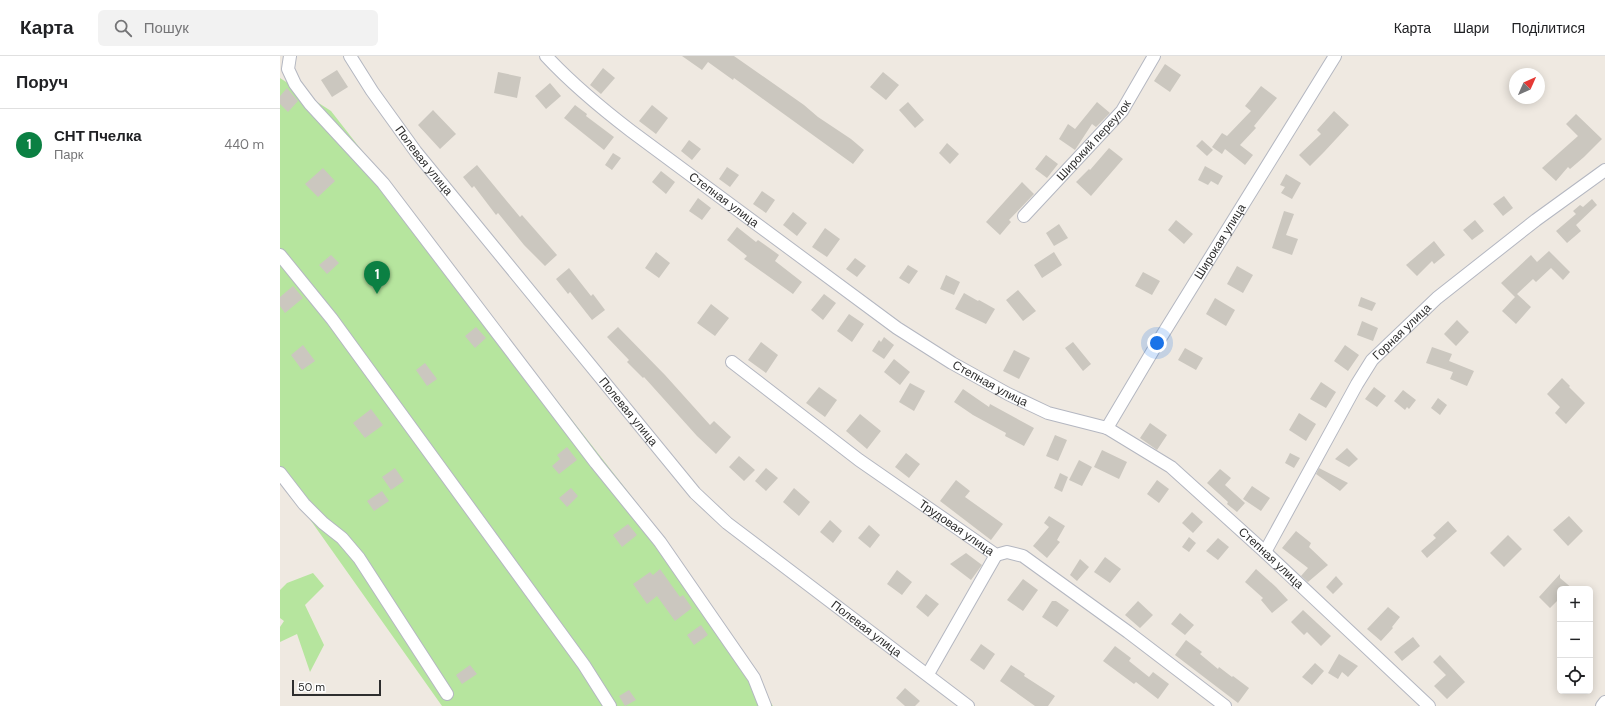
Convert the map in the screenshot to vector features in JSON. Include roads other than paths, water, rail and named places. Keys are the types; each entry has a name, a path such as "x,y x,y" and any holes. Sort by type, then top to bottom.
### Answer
{"street":[{"path":"290,56 288,69 295,84 310,104 383,184 596,464 660,542 754,678 765,706"},
{"name":"Полевая улица","path":"350,56 372,91 416,152 695,493 727,523 928,674 968,706"},
{"name":"Степная улица","path":"546,56 563,74 590,98 631,131 897,328 1008,394 1048,413 1107,428 1171,467 1265,552 1429,706"},
{"name":"Широкий переулок","path":"1024,216 1122,110 1154,56"},
{"name":"Широкая улица","path":"1107,428 1158,342 1335,56"},
{"name":"Горная улица","path":"1265,552 1357,384 1372,360 1437,298 1536,220 1605,170"},
{"path":"280,255 332,319 584,665 610,706"},
{"name":"Трудовая улица","path":"732,362 859,460 996,554 1007,552 1023,556 1128,632 1225,706"},
{"path":"280,473 304,504 323,523 342,538 359,558 447,694"},
{"path":"928,674 996,554"},
{"path":"1602,706 1605,702"}],"place":[{"name":"СНТ Пчелка","path":"377,294"}]}
